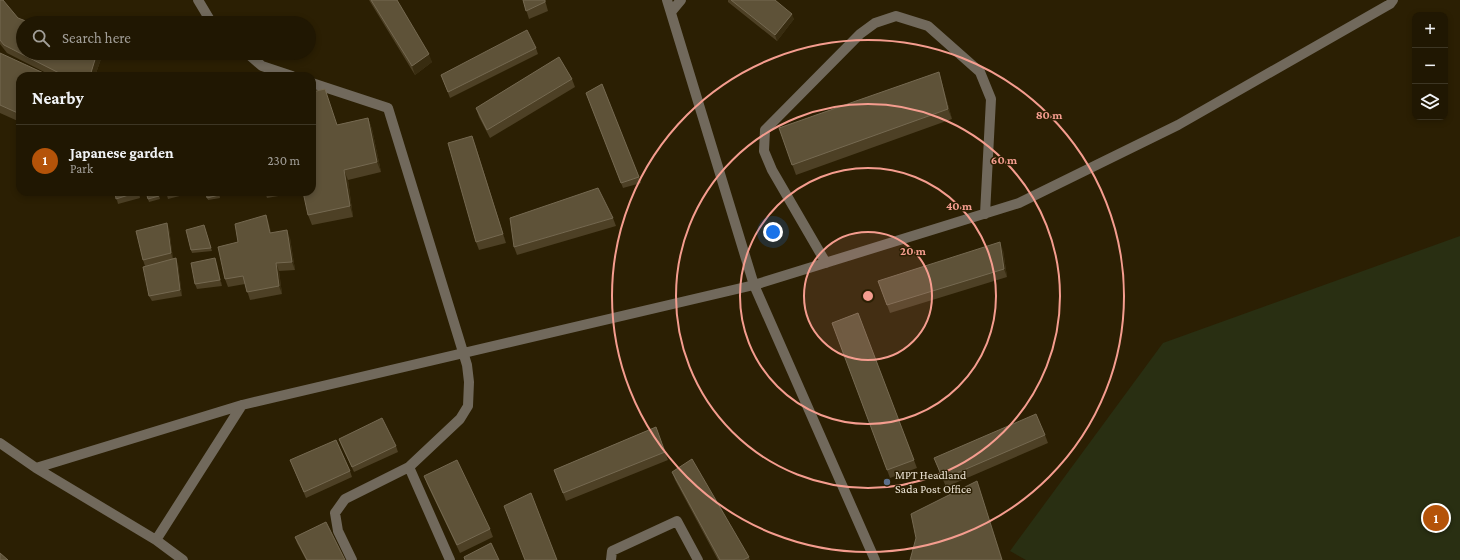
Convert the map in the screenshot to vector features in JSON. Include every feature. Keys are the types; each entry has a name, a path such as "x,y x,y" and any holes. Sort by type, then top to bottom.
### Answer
{"street":[{"path":"198,0 208,16"},
{"path":"667,0 754,285 875,560"},
{"path":"671,12 682,0"},
{"path":"36,468 242,405 462,352 754,285 1019,203 1178,125 1390,4 1393,0"},
{"path":"826,263 772,170 764,151 765,130 860,34 875,23 889,18 896,16 928,26 980,72 991,99 985,214"},
{"path":"255,60 262,66 280,72"},
{"path":"316,84 388,108 467,365 469,382 468,406 460,419 410,467 345,499 335,513 338,531 352,560"},
{"path":"156,540 242,405"},
{"path":"0,443 36,468 156,540 183,560"},
{"path":"410,467 450,560"},
{"path":"611,560 612,551 677,521 698,560"}],"green space":[{"path":"1460,236 1460,560 1026,560 1010,551 1163,343"}],"building":[{"path":"0,0 3,0 16,16 16,51 4,45 0,40"},
{"path":"371,0 397,0 429,54 412,66"},
{"path":"523,0 545,0 545,2 526,11"},
{"path":"731,0 775,0 792,14 775,35"},
{"path":"527,30 536,48 448,92 441,75"},
{"path":"0,53 41,72 16,72 16,112 0,105"},
{"path":"559,57 572,79 487,130 476,108"},
{"path":"34,60 95,60 91,72 57,72"},
{"path":"939,72 948,109 792,165 779,128"},
{"path":"602,84 639,177 621,183 586,93"},
{"path":"325,89 337,125 368,118 377,162 344,170 350,206 308,215 304,196 316,196 316,91"},
{"path":"472,136 503,234 476,242 448,143"},
{"path":"598,188 613,218 514,247 510,218"},
{"path":"116,196 125,196 116,199"},
{"path":"147,196 159,196 148,199"},
{"path":"266,215 270,233 287,230 292,262 276,263 279,286 247,292 243,276 225,279 218,247 238,242 235,224"},
{"path":"167,223 171,253 143,260 136,231"},
{"path":"204,225 211,248 191,250 186,230"},
{"path":"1000,242 1004,269 887,305 878,281"},
{"path":"176,258 180,290 149,296 143,267"},
{"path":"215,258 220,280 195,284 191,263"},
{"path":"858,313 914,460 887,470 832,323"},
{"path":"1036,414 1045,435 943,479 934,458"},
{"path":"382,418 396,446 352,467 339,439"},
{"path":"656,427 665,452 563,493 554,470"},
{"path":"336,440 350,471 304,492 290,460"},
{"path":"692,459 749,557 743,560 720,560 672,472"},
{"path":"457,460 490,529 457,545 424,476"},
{"path":"977,481 1002,560 910,560 916,538 911,514"},
{"path":"531,493 557,560 525,560 504,506"},
{"path":"326,522 345,560 307,560 295,537"},
{"path":"491,543 499,560 465,560 464,557"},
{"path":"0,553 8,560 0,560"}],"place":[{"name":"MPT Headland Sada Post Office","path":"887,482"},
{"name":"Japanese garden","path":"1436,518"}]}
